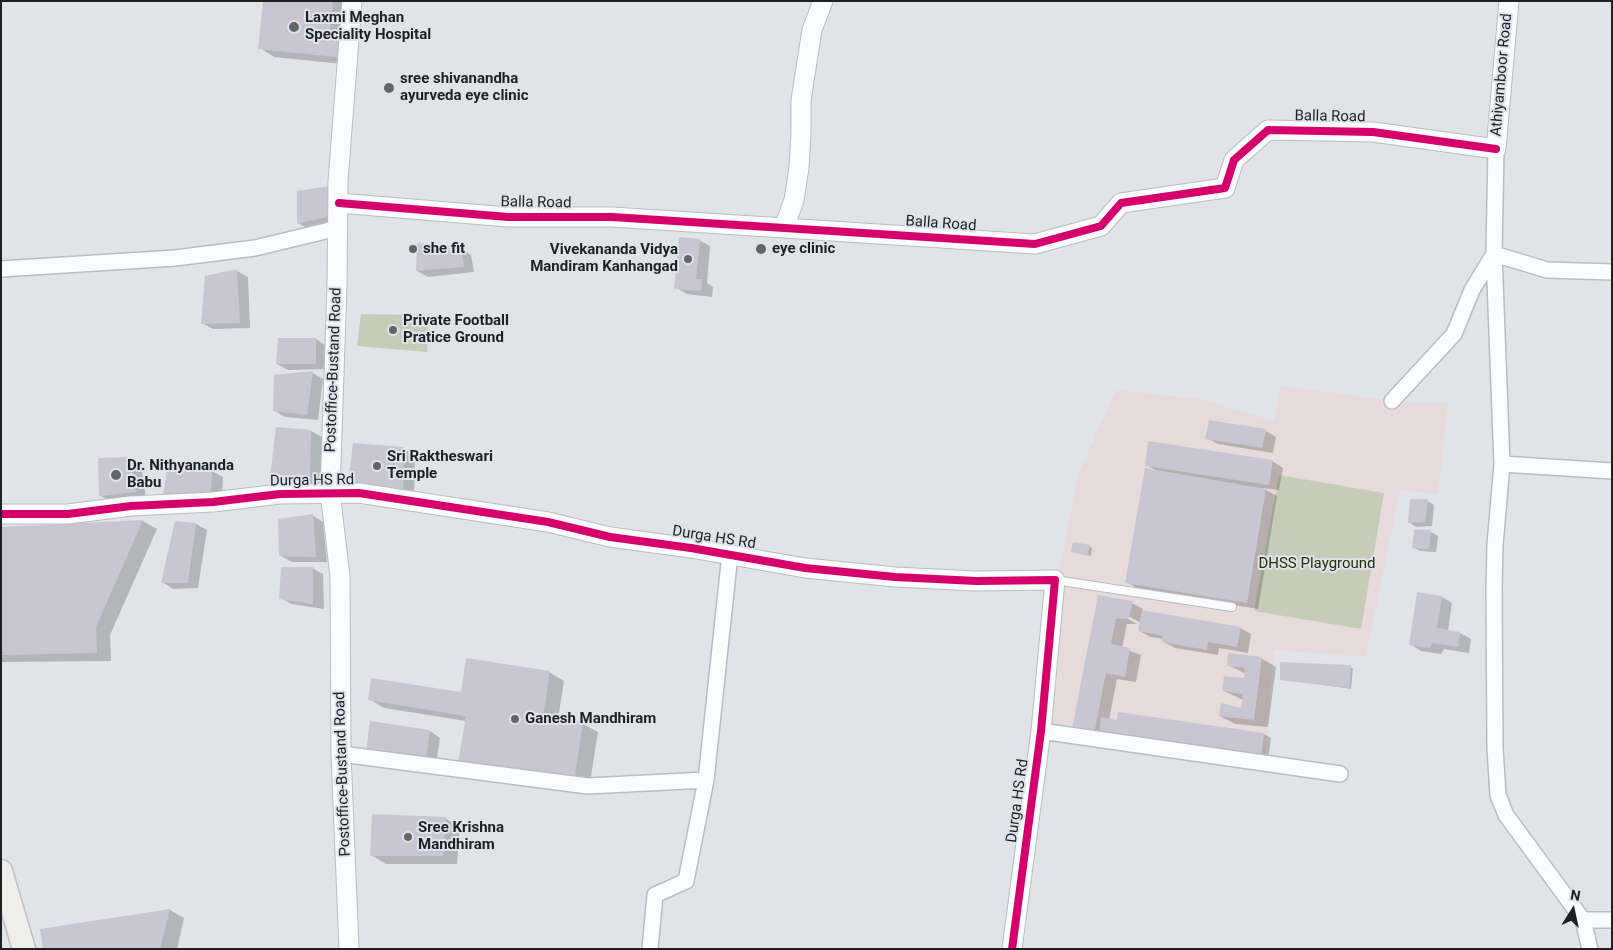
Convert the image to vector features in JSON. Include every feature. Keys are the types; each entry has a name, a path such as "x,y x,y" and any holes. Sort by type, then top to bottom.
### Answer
{"main road":[{"path":"1,871 24,949"}],"street":[{"name":"Postoffice-Bustand Road","path":"349,949 341,754 340,576 330,492 339,204 338,181 352,1"},
{"path":"784,228 794,200 799,168 802,133 800,100 812,30 823,1"},
{"name":"Athiyamboor Road","path":"1496,149 1509,1"},
{"name":"Balla Road","path":"339,204 508,217 612,217 1036,244 1101,226 1121,203 1226,188 1234,160 1268,130 1373,132 1496,149"},
{"path":"1496,149 1494,254 1502,464 1495,545 1494,589 1495,748 1498,795 1506,815 1583,920 1590,949"},
{"path":"1,269 175,258 255,248 338,228"},
{"path":"1494,254 1547,270 1612,272"},
{"path":"1392,401 1454,334 1472,290 1494,254"},
{"path":"1502,464 1612,471"},
{"name":"Durga HS Rd","path":"1,514 68,514 131,506 213,502 280,494 359,493 548,522 610,537 730,554 805,568 895,577 976,581 1055,580 1041,731 1012,949"},
{"path":"650,949 655,895 686,881 706,780 730,554"},
{"path":"1041,731 1340,774"},
{"path":"341,754 588,786 706,780"},
{"path":"1583,920 1612,920"}],"lane":[{"path":"1055,580 1232,607"}],"shaded area":[{"path":"1281,386 1410,403 1448,403 1438,494 1400,490 1366,657 1274,650 1264,771 1034,736 1058,575 1078,475 1116,390 1200,399 1274,421"}],"green space":[{"name":"Private Football Pratice Ground","path":"361,314 429,315 427,352 357,346"},
{"name":"DHSS Playground","path":"1279,475 1384,493 1361,629 1254,611"}],"building":[{"path":"263,1 333,1 330,33 340,34 337,57 258,49"},
{"path":"330,186 330,216 297,224 297,191"},
{"name":"Vivekananda Vidya Mandiram Kanhangad","path":"679,237 700,239 696,279 702,279 701,291 674,289"},
{"path":"417,243 461,247 464,267 416,271"},
{"path":"237,269 240,323 201,324 205,276"},
{"path":"278,338 316,338 316,364 276,364"},
{"path":"313,371 307,415 273,411 274,375"},
{"path":"1209,420 1266,429 1262,448 1205,439"},
{"path":"276,427 311,430 310,484 269,486"},
{"path":"1148,441 1273,460 1269,485 1145,466"},
{"name":"Sri Raktheswari Temple","path":"353,443 404,447 403,491 348,485"},
{"name":"Dr. Nithyananda Babu","path":"130,457 136,492 99,496 98,458"},
{"path":"1145,468 1266,489 1247,603 1125,583"},
{"path":"212,469 211,494 163,496 167,470"},
{"path":"1410,499 1428,499 1425,522 1408,523"},
{"path":"313,514 316,557 279,556 278,519"},
{"path":"143,520 96,627 97,653 1,655 1,527"},
{"path":"175,521 196,523 188,583 161,583"},
{"path":"1414,529 1431,530 1429,549 1412,548"},
{"path":"1073,542 1090,545 1088,555 1071,552"},
{"path":"281,567 313,567 313,604 279,599"},
{"path":"1417,592 1442,596 1437,628 1460,632 1458,647 1432,643 1430,648 1409,645"},
{"path":"1098,595 1133,601 1129,618 1116,619 1111,644 1130,648 1125,677 1106,673 1094,734 1072,729"},
{"path":"1142,610 1241,627 1237,647 1208,642 1207,650 1162,642 1163,636 1138,631"},
{"path":"1228,653 1262,657 1254,720 1219,716 1221,703 1241,708 1243,694 1222,691 1224,676 1244,678 1245,668 1227,666"},
{"name":"Ganesh Mandhiram","path":"466,658 550,671 543,716 583,722 574,781 458,763 466,716 368,700 371,678 461,692"},
{"path":"1280,662 1351,665 1349,688 1280,680"},
{"path":"1118,712 1264,733 1261,757 1099,733 1101,717 1117,720"},
{"path":"370,721 430,730 426,760 366,751"},
{"name":"Sree Krishna Mandhiram","path":"372,814 446,817 443,856 370,856"},
{"path":"170,909 160,949 43,949 40,929"}],"cycle path":[{"path":"339,203 508,217 612,217 1035,244 1101,226 1121,203 1225,188 1234,160 1268,130 1373,132 1496,149"},
{"path":"1,514 68,514 131,506 213,502 280,494 359,493 548,522 610,537 691,548 805,568 895,577 976,581 1055,580 1041,731 1012,949"}],"place":[{"name":"Laxmi Meghan Speciality Hospital","path":"294,27"},
{"name":"sree shivanandha ayurveda eye clinic","path":"389,88"},
{"name":"she fit","path":"413,249"},
{"name":"eye clinic","path":"761,249"},
{"name":"Vivekananda Vidya Mandiram Kanhangad","path":"688,259"},
{"name":"Private Football Pratice Ground","path":"393,330"},
{"name":"Sri Raktheswari Temple","path":"377,466"},
{"name":"Dr. Nithyananda Babu","path":"116,475"},
{"name":"Ganesh Mandhiram","path":"515,719"},
{"name":"Sree Krishna Mandhiram","path":"408,837"}]}
